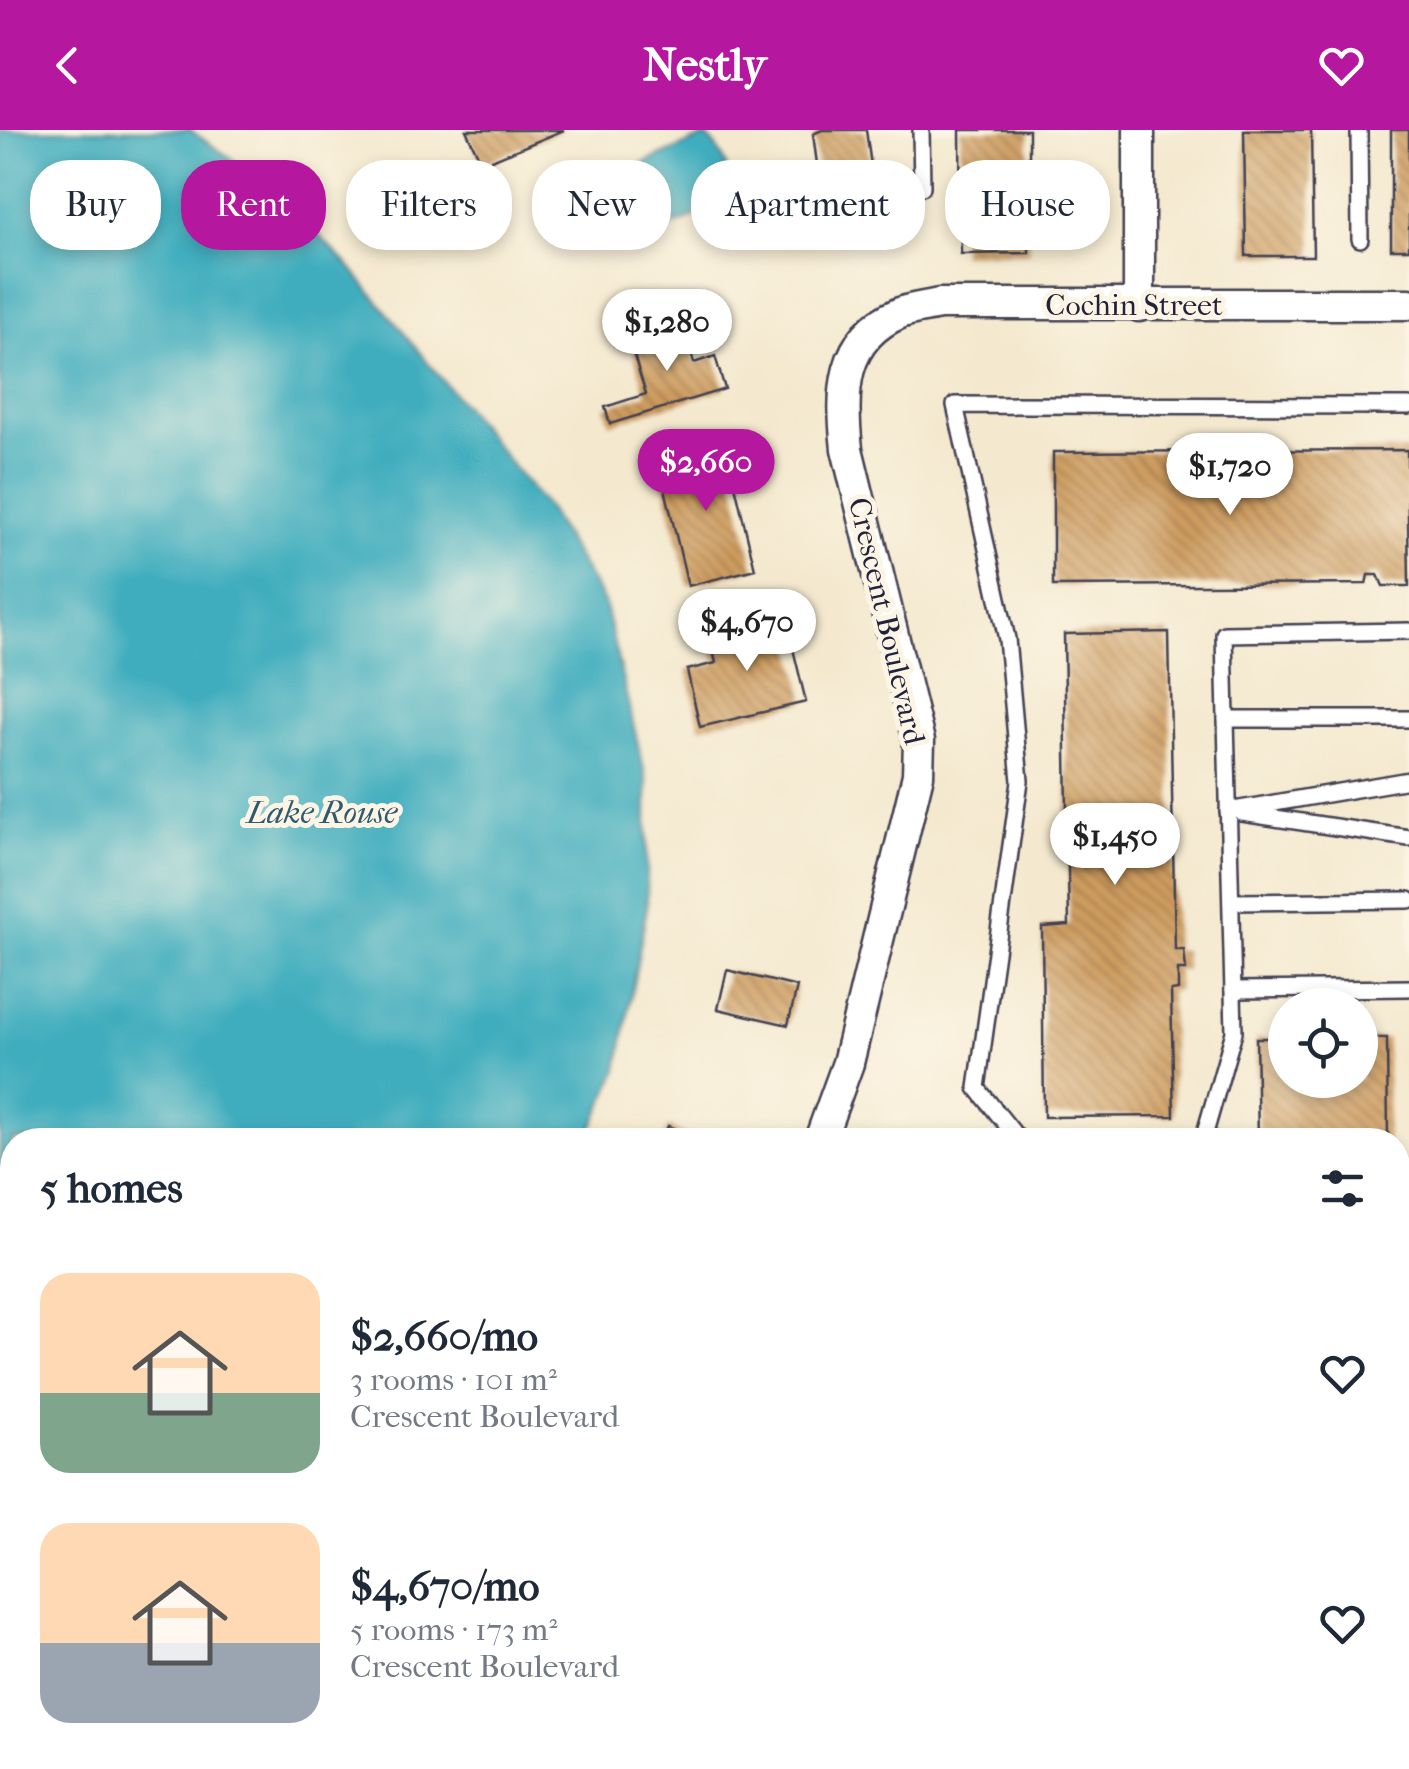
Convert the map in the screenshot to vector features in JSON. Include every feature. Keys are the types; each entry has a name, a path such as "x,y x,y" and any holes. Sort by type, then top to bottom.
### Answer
{"street":[{"path":"1139,130 1139,306"},
{"name":"Cochin Street","path":"866,335 900,313 939,304 1409,304"},
{"name":"Crescent Boulevard","path":"824,1128 848,1063 918,775 919,740 847,449 842,401 849,368 866,335"}],"lane":[{"path":"921,130 922,160"},
{"path":"1359,130 1360,238"},
{"path":"1009,1128 977,1088 1020,781 1007,640 955,405 1409,406"},
{"path":"1206,1128 1234,1032 1224,634 1409,631"},
{"path":"1226,719 1409,719"},
{"path":"1228,810 1409,780"},
{"path":"1228,810 1409,838"},
{"path":"1231,902 1409,900"},
{"path":"1233,990 1409,988"}],"water":[{"name":"Lake Rouse","path":"0,130 190,130 233,160 181,160 181,250 326,250 326,242 547,508 604,602 647,782 647,906 618,1070 592,1128 0,1128"},
{"path":"706,136 723,160 691,160 691,218 671,226 671,160 650,160"}],"building":[{"path":"466,130 564,130 492,160 480,160"},
{"path":"822,130 866,130 870,160 816,160 813,134"},
{"path":"960,130 1029,130 1029,160 960,160"},
{"path":"1244,130 1311,130 1313,256 1246,256"},
{"path":"1391,130 1409,130 1409,249 1391,249"},
{"path":"961,250 1029,250 1029,253 961,254"},
{"path":"682,323 694,363 715,356 725,389 610,424 605,407 646,394 629,340"},
{"path":"725,443 755,569 688,586 658,459"},
{"path":"1407,450 1409,586 1383,586 1378,575 1368,575 1366,584 1053,586 1053,452"},
{"path":"785,616 806,702 700,727 687,670 716,663 709,634"},
{"path":"1169,632 1175,950 1184,950 1186,970 1178,970 1178,990 1171,991 1174,1116 1044,1117 1042,927 1069,925 1064,634"},
{"path":"727,970 797,987 788,1025 718,1009"},
{"path":"1256,1038 1268,1038 1268,1098 1378,1098 1378,1038 1387,1038 1388,1128 1258,1128"}]}
